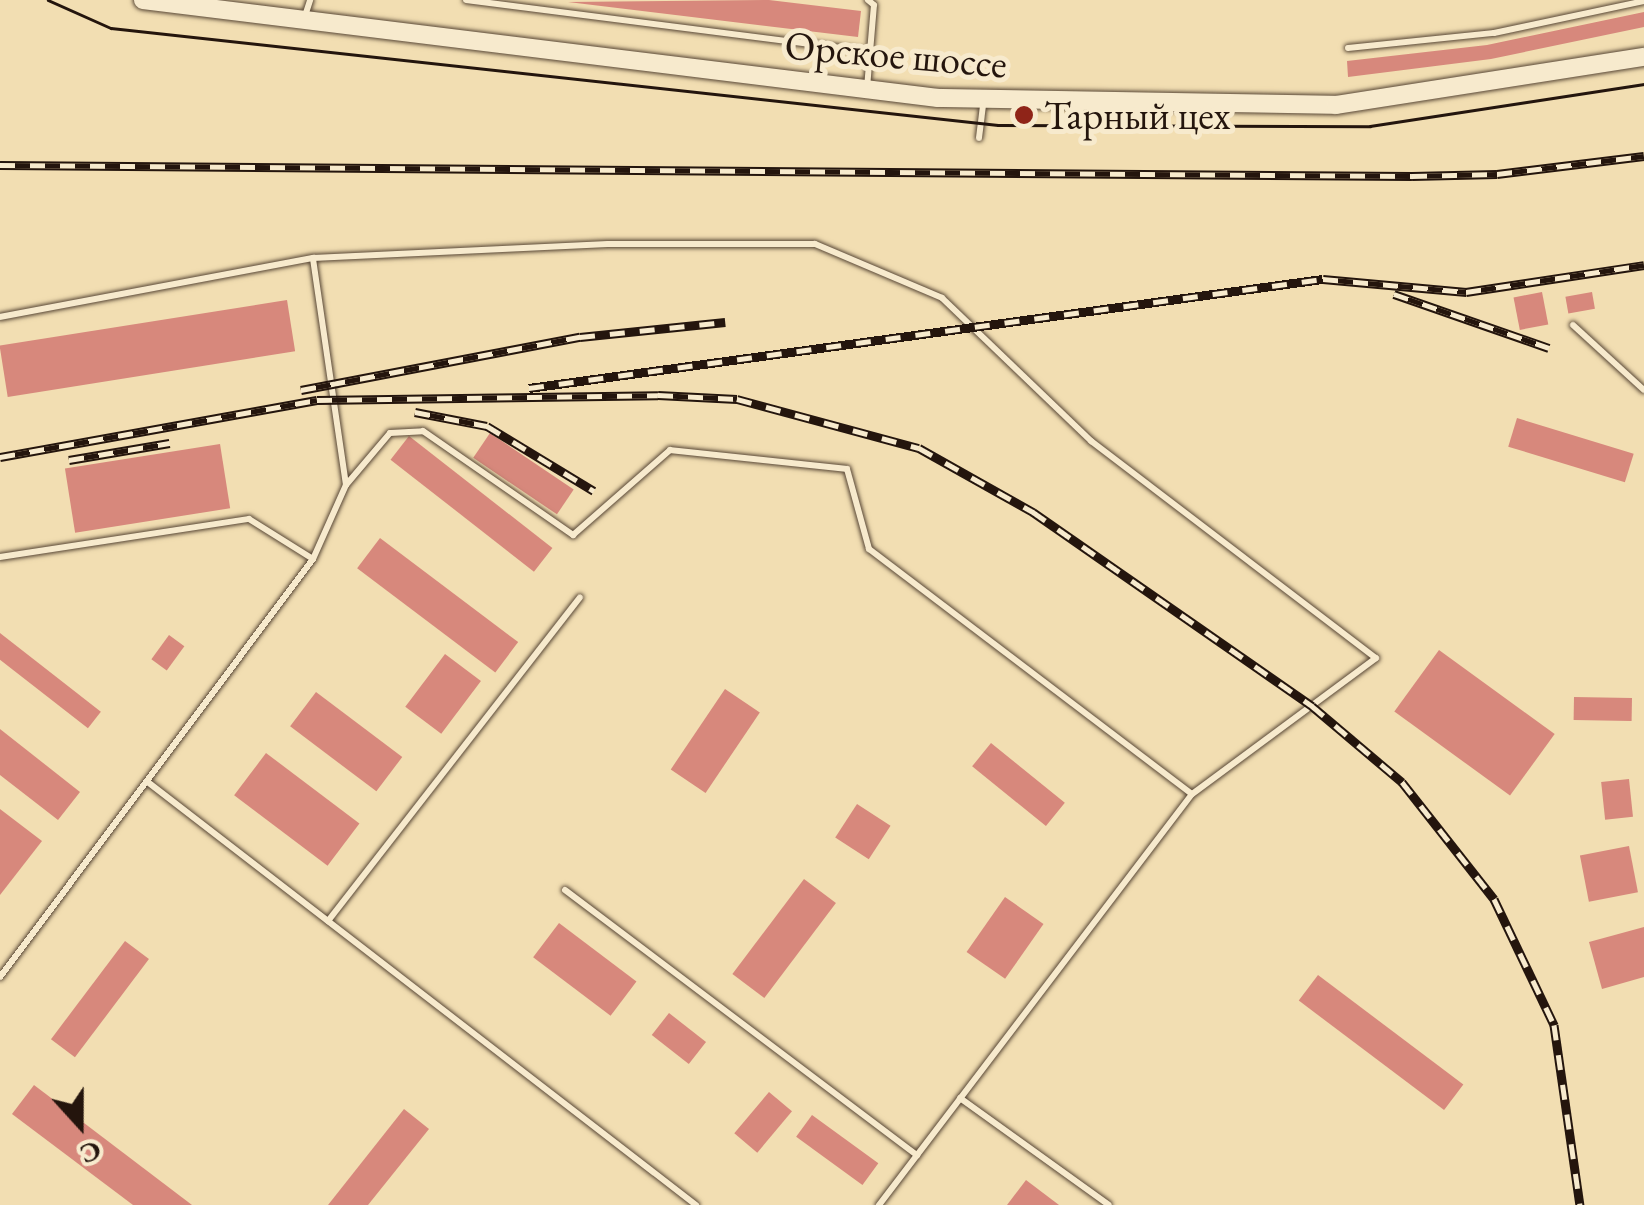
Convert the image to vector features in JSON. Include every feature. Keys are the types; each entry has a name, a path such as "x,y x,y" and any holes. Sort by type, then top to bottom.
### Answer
{"street":[{"name":"Орское шоссе","path":"144,0 867,90 984,99 1336,105 1644,57"}],"lane":[{"path":"304,20 310,0"},
{"path":"466,0 870,52"},
{"path":"867,90 874,5 868,0"},
{"path":"1348,48 1494,34 1644,0"},
{"path":"980,138 984,99"},
{"path":"0,317 312,258 608,244 815,244 942,298 1091,441 1376,658 1192,794 879,1205"},
{"path":"312,258 346,485"},
{"path":"1573,325 1644,390"},
{"path":"0,977 313,559 346,485 390,433 424,431 572,535 670,450 847,469 869,548 1192,794"},
{"path":"0,557 249,518 313,559"},
{"path":"328,921 580,597"},
{"path":"148,783 696,1205"},
{"path":"565,890 916,1156"},
{"path":"960,1098 1108,1205"}],"building":[{"path":"769,0 861,11 858,37 568,2"},
{"path":"1644,12 1644,27 1491,59 1348,77 1347,61 1487,45"},
{"path":"1542,292 1548,324 1520,330 1514,298"},
{"path":"1592,292 1595,309 1568,313 1565,297"},
{"path":"287,300 295,351 8,397 0,345"},
{"path":"1517,418 1634,454 1625,482 1508,447"},
{"path":"490,433 574,489 557,514 473,458"},
{"path":"409,436 552,548 534,572 391,460"},
{"path":"220,444 230,508 75,533 65,469"},
{"path":"380,538 518,642 495,672 357,568"},
{"path":"0,633 101,712 88,728 0,660"},
{"path":"169,635 184,646 167,670 151,659"},
{"path":"1439,650 1555,734 1510,796 1394,711"},
{"path":"445,654 481,681 441,734 405,707"},
{"path":"725,689 760,712 706,793 671,769"},
{"path":"316,692 402,757 376,791 290,726"},
{"path":"1574,697 1632,698 1632,721 1574,720"},
{"path":"0,729 80,792 58,820 0,775"},
{"path":"991,743 1065,803 1046,826 972,766"},
{"path":"266,753 359,823 328,866 234,795"},
{"path":"1629,779 1633,817 1605,820 1601,782"},
{"path":"857,804 891,826 869,859 835,838"},
{"path":"0,809 42,841 0,895"},
{"path":"1629,846 1638,892 1589,902 1580,856"},
{"path":"804,879 836,903 764,998 732,974"},
{"path":"1005,897 1044,924 1005,979 967,952"},
{"path":"559,923 636,981 611,1016 533,957"},
{"path":"1644,927 1644,977 1602,989 1589,942"},
{"path":"125,941 149,959 75,1057 51,1039"},
{"path":"1318,975 1463,1085 1444,1110 1299,1001"},
{"path":"669,1013 706,1042 689,1064 652,1035"},
{"path":"34,1085 192,1205 133,1205 12,1114"},
{"path":"769,1092 792,1111 757,1153 734,1133"},
{"path":"404,1109 429,1129 368,1205 328,1205"},
{"path":"812,1115 878,1163 862,1185 796,1137"},
{"path":"1026,1180 1059,1205 1007,1205"}],"tram line":[{"path":"48,0 111,28 998,125 1370,126 1644,84"}],"railway":[{"path":"0,165 1412,176 1497,174 1644,156"},
{"path":"529,388 1323,279 1466,292 1644,265"},
{"path":"1394,294 1549,348"},
{"path":"301,390 580,337 725,322"},
{"path":"0,457 317,400 658,395 737,399 919,448 1033,512 1312,706 1402,782 1494,899 1554,1025 1580,1205"},
{"path":"415,412 487,426 594,491"},
{"path":"69,460 170,443"}],"place":[{"name":"Тарный цех","path":"1024,115"}]}
